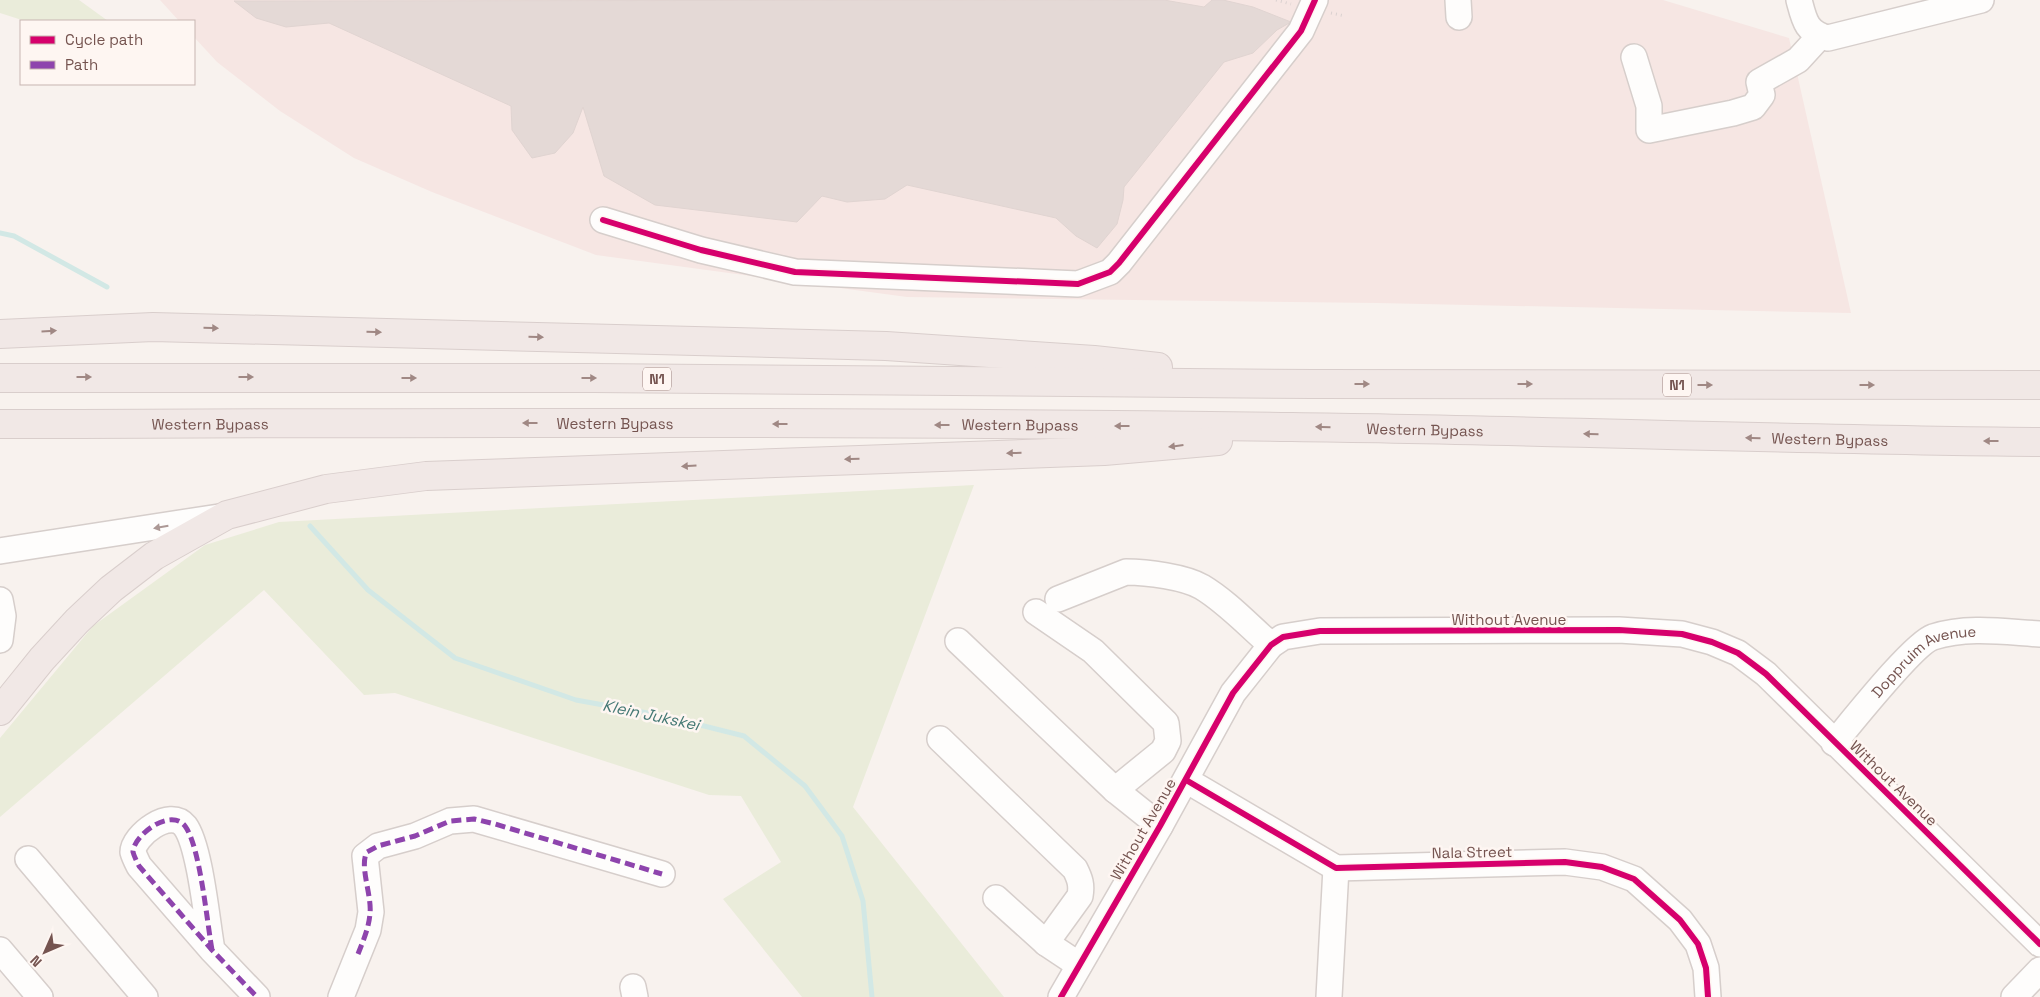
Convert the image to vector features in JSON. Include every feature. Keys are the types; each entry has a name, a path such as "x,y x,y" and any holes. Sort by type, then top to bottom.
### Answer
{"highway":[{"path":"0,334 153,327 886,346 1094,360 1313,384"},
{"name":"N1","path":"0,378 594,378 1313,384 2040,385"},
{"name":"Western Bypass","path":"0,424 608,423 1293,427 1837,441 2040,442"},
{"path":"0,711 76,621 154,556 227,515 326,488 426,476 1104,451 1207,442 1293,427"}],"street":[{"path":"603,220 700,250 795,272 1078,284 1090,281 1110,272 1146,230 1301,31 1315,0"},
{"path":"1798,0 1804,23 1816,33 1828,38 1981,0"},
{"path":"1634,57 1649,106 1649,130 1733,113 1753,107 1762,96 1759,82 1798,60 1816,33"},
{"path":"0,551 227,515"},
{"path":"1058,599 1100,580 1126,572 1138,572 1190,582 1214,595 1271,645"},
{"path":"0,600 3,616 0,640"},
{"path":"1036,612 1093,651 1166,723 1168,741 1163,751 1115,790"},
{"name":"Without Avenue","path":"1061,997 1160,826 1233,693 1271,645 1283,637 1320,631 1619,630 1682,634 1712,642 1738,653 1766,674 2040,944"},
{"name":"Doppruim Avenue","path":"1834,743 1908,658 1931,638 1978,630 2040,634"},
{"path":"958,641 1115,790 1160,826"},
{"path":"940,740 1075,869 1080,877 1082,887 1076,904 1046,943"},
{"path":"1186,780 1336,868 1329,997"},
{"path":"212,950 194,846 184,824 176,818 166,819 141,836 136,843 133,851 139,866 212,950 257,997"},
{"path":"341,997 368,930 370,912 364,862 367,852 378,846 415,836 450,821 474,819 662,874"},
{"path":"28,859 145,997"},
{"name":"Nala Street","path":"1336,868 1565,862 1602,867 1634,879 1680,920 1698,944 1706,968 1708,997"},
{"path":"996,898 1046,943 1079,965"},
{"path":"0,950 40,997"},
{"path":"2014,997 2040,970"}],"shaded area":[{"path":"160,0 1663,0 1789,38 1851,313 1377,303 907,297 596,255 432,192 354,158 280,111 217,62 195,38 195,20 178,20"}],"green space":[{"path":"0,0 79,0 107,20 22,20 0,13"},
{"path":"974,485 853,807 1004,997 802,997 723,899 781,862 741,796 709,795 395,693 364,695 264,590 0,817 0,738 93,626 205,545 279,522"}],"building":[{"path":"1164,0 1204,7 1212,0 1223,0 1253,7 1291,22 1277,30 1253,53 1224,62 1124,187 1117,224 1097,248 1076,236 1056,218 907,185 885,199 847,202 822,196 797,222 655,205 604,176 583,107 573,133 555,153 532,158 512,130 511,106 329,23 286,27 256,18 234,1"}],"waterway":[{"name":"Klein Jukskei","path":"0,233 14,236 107,287"},
{"name":"Klein Jukskei","path":"310,526 368,590 455,658 576,700 664,716 744,736 805,786 842,836 863,901 872,997"}],"marked path":[{"path":"358,954 367,929 370,913 364,865 367,852 378,846 415,836 450,821 474,819 495,824 662,874"},
{"path":"212,950 199,867 190,836 185,826 178,821 162,822 145,832 135,846 133,852 139,866 212,950 257,997"}],"cycle path":[{"path":"603,220 701,250 795,272 1078,284 1110,272 1119,263 1301,31 1315,0"},
{"path":"1061,997 1160,826 1233,693 1271,645 1283,637 1320,631 1619,630 1682,634 1712,642 1738,653 1766,674 2040,944"},
{"path":"1186,780 1336,868 1565,862 1602,867 1634,879 1680,920 1698,944 1706,968 1708,997"}]}
